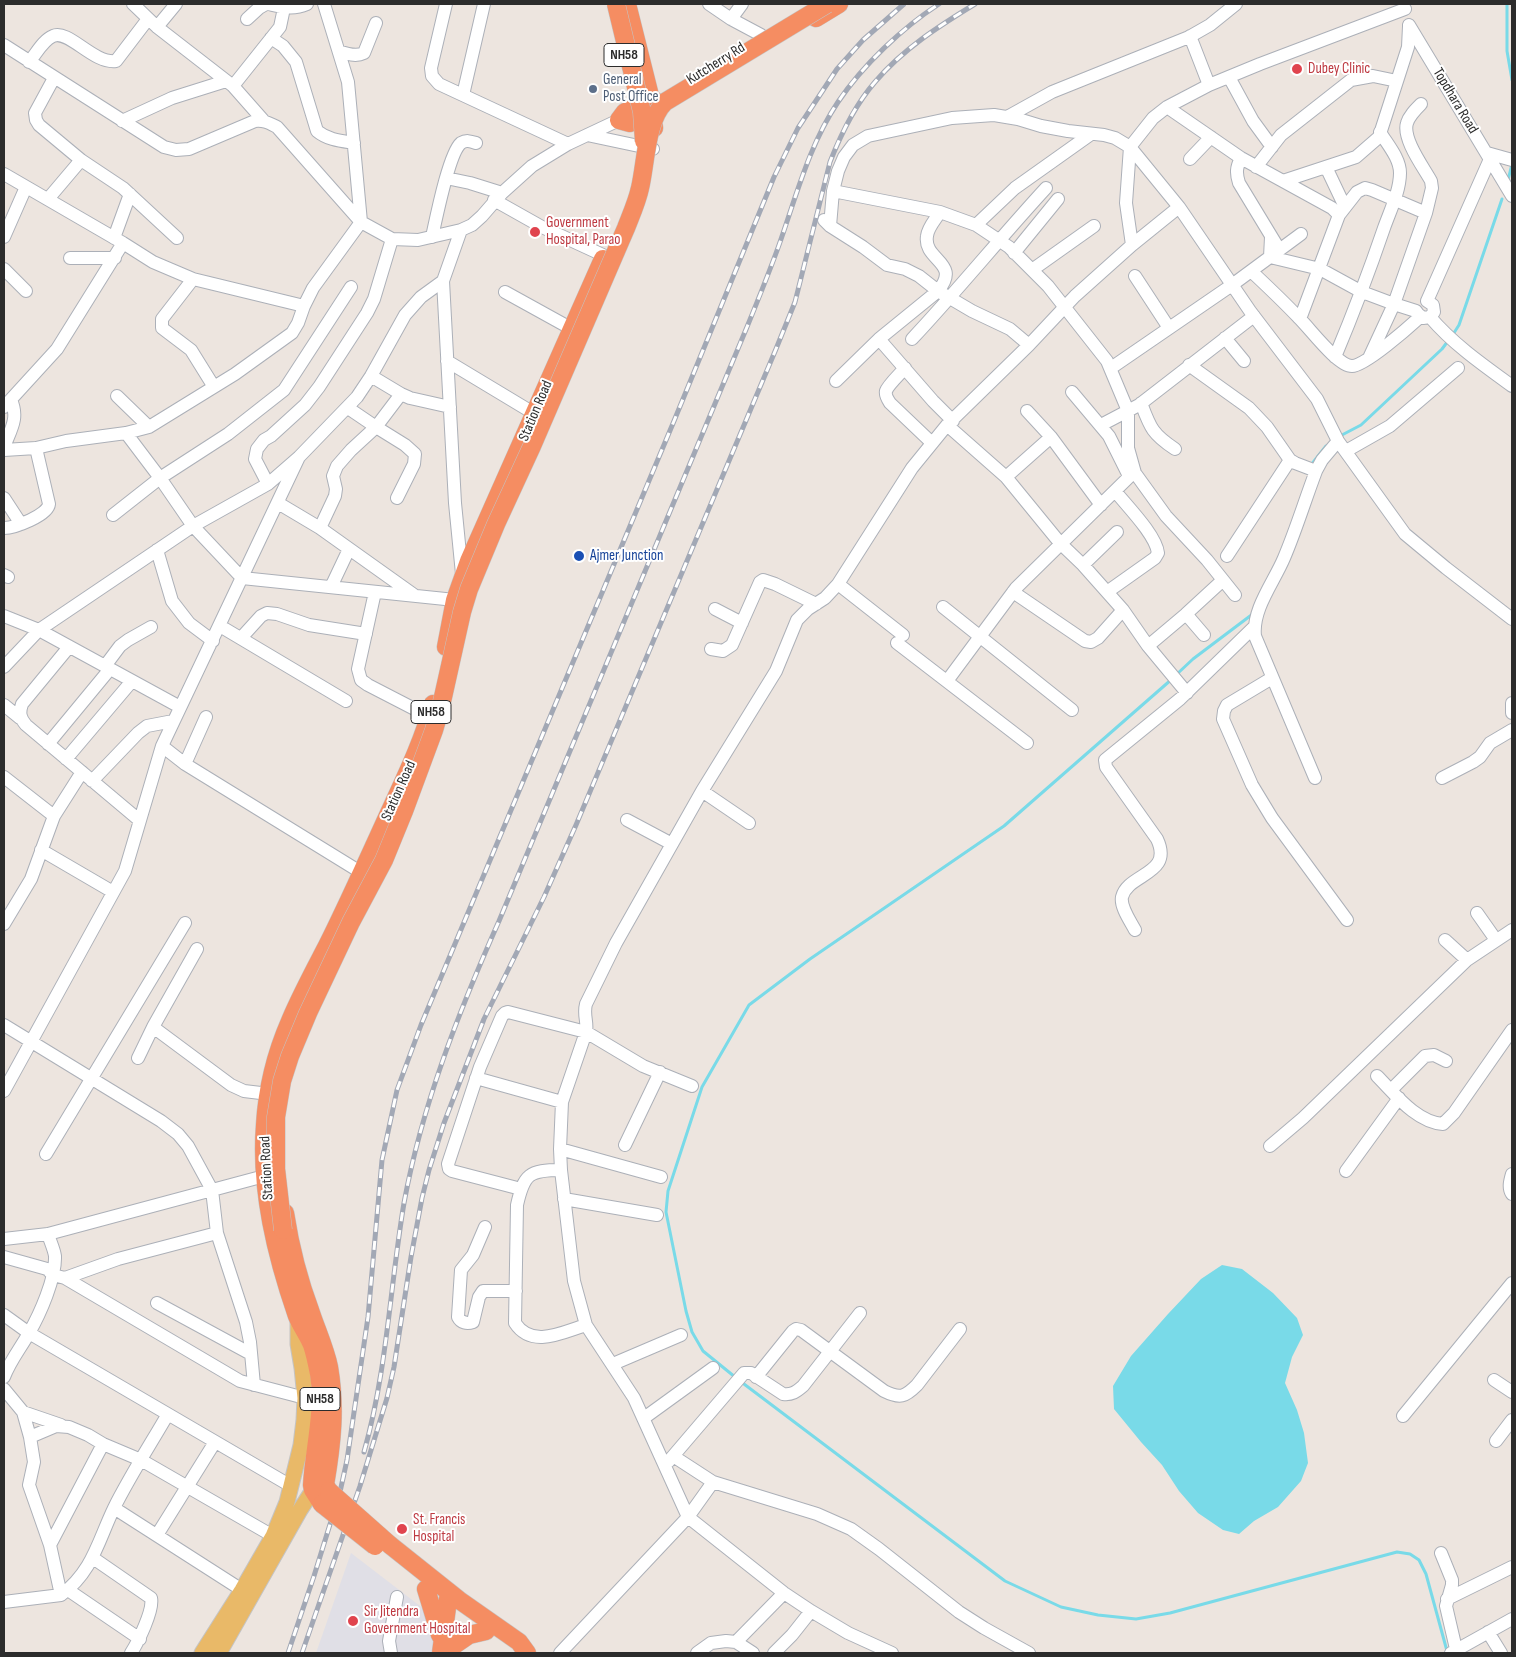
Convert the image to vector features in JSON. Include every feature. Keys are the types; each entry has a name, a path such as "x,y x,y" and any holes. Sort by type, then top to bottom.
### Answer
{"highway":[{"name":"NH58","path":"612,4 646,114"},
{"path":"285,1249 280,1230 271,1160 270,1128 274,1097 287,1046 299,1015 368,876 407,788 432,723 448,659 460,599 583,312 620,232 633,198 645,138 639,96 616,4"},
{"path":"280,1230 276,1169 276,1117 282,1081 290,1056 351,922 384,860 404,811 441,706 466,594 626,228 640,191 646,96 622,4"},
{"name":"NH58","path":"627,4 646,114"},
{"name":"Kutcherry Rd","path":"646,114 676,88 813,4"},
{"path":"619,120 630,123 659,108 665,102 827,4"},
{"path":"646,114 676,102 839,4"},
{"name":"Station Road","path":"285,1249 287,1230 280,1160 282,1111 292,1066 314,1011 391,855 436,734 479,573 541,439 564,378 612,272 648,182 646,114"},
{"name":"Station Road","path":"323,1489 333,1430 333,1401 329,1367 322,1339 304,1315 285,1249 271,1222 264,1161 265,1124 269,1094 279,1052 289,1022 362,873 409,770 430,717 455,600 463,579 623,214 647,147"},
{"path":"323,1489 426,1589 453,1602 519,1642 526,1653"},
{"path":"387,1550 453,1602 486,1631 515,1650 526,1653"},
{"path":"426,1589 446,1649"},
{"path":"446,1649 453,1602"},
{"path":"446,1649 469,1635 486,1631"}],"main road":[{"name":"Station Road","path":"202,1653 242,1590 273,1536 287,1502 301,1446 304,1398 298,1344 304,1315"},
{"path":"219,1653 323,1489"}],"street":[{"path":"132,4 153,23 230,83 263,120 277,127 361,222 392,239 418,240 461,230 472,225 498,196 532,166 568,144 619,120"},
{"path":"29,62 47,40 59,35 68,38 101,59 109,62 116,61 153,23 176,4"},
{"path":"247,19 259,8 267,4 284,8 300,7 307,4"},
{"path":"130,194 114,258 57,349 7,403 15,409 15,417 4,448 36,448 66,441 126,433 149,427 242,369 292,333 313,288 361,222 348,82 324,4"},
{"path":"446,4 431,68 432,76 438,84 568,144"},
{"path":"462,95 484,4"},
{"path":"710,4 731,19 761,35"},
{"path":"731,19 742,4"},
{"path":"1007,117 1052,92 1190,36 1210,25 1236,4"},
{"path":"1132,245 1126,203 1130,147 1153,118 1167,107 1209,85 1404,6"},
{"name":"Topdhara Road","path":"1404,6 1409,26 1498,158 1512,196"},
{"path":"122,121 172,98 230,83 280,26 284,8"},
{"path":"339,52 360,55 364,53 376,23"},
{"path":"1283,181 1356,157 1379,137 1408,47 1409,26"},
{"path":"1190,36 1209,85"},
{"path":"271,38 283,46 296,62 317,131 323,136 354,143"},
{"path":"4,45 164,147 176,150 189,150 255,121 263,120"},
{"path":"1256,167 1281,135 1351,80 1373,76 1397,81"},
{"path":"1229,77 1253,121 1272,147"},
{"path":"54,78 35,113 39,125 81,160 130,194 177,238"},
{"path":"1369,358 1394,304 1426,213 1432,188 1431,181 1410,144 1406,132 1406,125 1410,116 1421,104"},
{"path":"1167,107 1256,167 1332,208 1342,211"},
{"path":"1029,345 1010,329 972,311 905,269 887,265 864,247 827,223 838,172 844,157 853,145 868,136 952,118 994,115 1018,119 1041,126 1104,135 1130,147 1179,207 1254,316 1317,399 1342,446 1405,534 1512,619"},
{"path":"1335,357 1362,292 1394,200 1400,172 1396,159 1380,132"},
{"path":"976,226 1015,188 1091,134"},
{"path":"587,135 647,147"},
{"path":"1190,159 1211,137"},
{"path":"432,237 446,178 458,146 469,140 476,143"},
{"path":"1241,158 1236,173 1239,183 1272,237 1275,254"},
{"path":"1422,315 1418,304 1427,301 1498,158"},
{"path":"48,199 81,160"},
{"path":"1326,167 1342,211"},
{"path":"4,174 119,240 153,262 193,279 304,306"},
{"path":"446,178 470,183 498,196 550,231 605,256"},
{"path":"4,237 26,187"},
{"path":"912,340 951,298 998,240 1046,188"},
{"path":"1300,319 1342,211 1357,192 1366,188 1426,213"},
{"path":"833,191 940,212 976,226 998,240 1068,303 1107,360 1135,407 1155,434 1175,448"},
{"path":"1014,253 1058,199"},
{"path":"892,1653 848,1633 810,1611 784,1593 688,1517 669,1460 634,1398 586,1324 574,1281 564,1200 560,1149 562,1102 587,1028 584,1012 586,1004 616,943 702,791 776,671 796,620 825,598 838,584 912,468 950,423 977,394 1029,345 1068,303 1132,245 1179,207"},
{"path":"836,381 879,339 945,282 947,276 945,268 930,250 927,237 940,212"},
{"path":"1032,270 1094,226"},
{"path":"461,230 443,281 455,503 463,579"},
{"path":"1111,368 1301,234"},
{"path":"268,484 255,459 257,449 264,440 271,436 305,405 362,321 374,299 392,239"},
{"path":"1275,254 1320,269 1362,292 1422,315 1512,386"},
{"path":"70,258 114,258"},
{"path":"4,269 26,291"},
{"path":"1251,271 1300,319 1335,357 1346,365 1352,366 1362,363 1400,335 1422,315"},
{"path":"1135,276 1169,328"},
{"path":"193,279 162,319 161,324 162,328 191,350 214,387"},
{"path":"4,667 38,630 193,526 268,484 299,458 348,408 371,376 405,315 421,297 443,281"},
{"path":"113,515 160,478 228,434 284,390 351,287"},
{"path":"505,292 572,329"},
{"path":"1101,425 1135,407 1254,316"},
{"path":"1225,338 1244,361"},
{"path":"879,339 950,423 1006,477 1060,543 1083,565 1123,610 1148,646 1187,693"},
{"path":"447,361 535,414"},
{"path":"1190,365 1249,408 1267,427 1290,460 1316,471"},
{"path":"905,368 889,387 886,392 887,397 890,403 932,443"},
{"path":"1315,778 1255,636 1254,627 1262,603 1285,556 1316,471 1322,460 1342,446 1390,426 1458,368"},
{"path":"371,376 401,394 450,407"},
{"path":"1072,392 1101,425 1132,475 1166,516 1207,560 1235,595"},
{"path":"320,528 336,496 333,476 335,470 351,450 376,427 401,394"},
{"path":"117,396 149,427"},
{"path":"1132,475 1128,448 1135,407"},
{"path":"348,408 405,444 415,454 414,464 397,498"},
{"path":"1027,411 1052,437 1100,505"},
{"path":"126,433 193,526 242,578 455,600"},
{"path":"1006,477 1052,437"},
{"path":"4,528 21,524 46,512 49,508 36,448"},
{"path":"4,1091 125,871 162,746 299,458"},
{"path":"1227,556 1290,460"},
{"path":"947,681 1013,592 1060,543 1132,475"},
{"path":"1107,592 1155,558 1158,553 1156,544 1115,491"},
{"path":"4,498 21,524"},
{"path":"278,503 320,528 415,596"},
{"path":"1083,565 1117,532"},
{"path":"331,587 350,549"},
{"path":"157,550 172,601 189,622 212,641"},
{"path":"711,649 723,652 732,645 760,582 763,580 816,604"},
{"path":"1148,646 1223,580"},
{"path":"838,584 947,681 1027,743"},
{"path":"375,592 358,669 361,680 430,717"},
{"path":"1013,592 1086,641 1091,642 1098,638 1123,610"},
{"path":"943,607 1072,710"},
{"path":"715,609 742,623"},
{"path":"241,638 261,616 267,613 277,614 309,625 366,634"},
{"path":"1186,614 1204,635"},
{"path":"4,616 38,630 180,707"},
{"path":"220,626 346,701"},
{"path":"48,744 108,668 120,646 151,627"},
{"path":"1135,930 1122,903 1122,896 1128,888 1157,865 1161,848 1157,839 1106,767 1105,760 1187,693 1254,627"},
{"path":"20,718 19,712 22,704 69,647"},
{"path":"1272,678 1227,705 1223,719 1252,785 1272,818 1347,920"},
{"path":"66,759 132,681"},
{"path":"1512,703 1512,713"},
{"path":"4,705 139,820"},
{"path":"185,764 206,718"},
{"path":"4,924 31,879 54,816 87,776 146,726 173,722"},
{"path":"1442,778 1473,762 1480,757 1490,744 1512,730"},
{"path":"162,746 185,764 362,873"},
{"path":"4,777 54,816"},
{"path":"702,791 749,823"},
{"path":"627,820 672,844"},
{"path":"41,850 113,892"},
{"path":"1477,913 1496,940"},
{"path":"46,1154 185,922"},
{"path":"1270,1146 1303,1118 1467,960 1512,930"},
{"path":"1445,940 1467,960"},
{"path":"138,1058 153,1027 198,949"},
{"path":"521,1189 452,1171 449,1169 448,1164 476,1078 504,1012 586,1032 643,1066 692,1086"},
{"path":"4,1026 161,1121 178,1134 188,1146 212,1190 217,1233 246,1322 254,1385"},
{"path":"153,1027 231,1085 244,1092 269,1094"},
{"path":"1377,1076 1422,1118 1435,1124 1443,1124 1454,1113 1512,1030"},
{"path":"1346,1171 1395,1094 1425,1056 1434,1055 1446,1061"},
{"path":"625,1145 660,1072"},
{"path":"476,1078 562,1102"},
{"path":"560,1149 661,1177"},
{"path":"561,1170 541,1170 527,1178 521,1189 517,1205 515,1324 528,1335 548,1337 586,1324"},
{"path":"1512,1174 1509,1184 1512,1194"},
{"path":"4,1239 48,1234 257,1178"},
{"path":"564,1200 657,1214"},
{"path":"485,1227 473,1255 461,1270 458,1317 462,1322 469,1324 472,1322 479,1296 483,1291 516,1291"},
{"path":"4,1377 8,1364 29,1333 48,1290 59,1277 118,1258 217,1233"},
{"path":"48,1234 55,1255 59,1277"},
{"path":"4,1257 47,1269 240,1381 304,1398"},
{"path":"1403,1416 1512,1283"},
{"path":"157,1302 251,1354"},
{"path":"750,1375 783,1394 794,1393 803,1386 832,1351 860,1313"},
{"path":"4,1315 29,1333 291,1486"},
{"path":"669,1460 733,1385 750,1375 796,1329 807,1333 884,1391 901,1396 909,1393 917,1385 960,1329"},
{"path":"613,1364 680,1335"},
{"path":"644,1418 713,1368"},
{"path":"1494,1380 1512,1392"},
{"path":"4,1389 23,1412 34,1462 29,1485 65,1592 140,1639"},
{"path":"23,1412 64,1427"},
{"path":"4,1602 65,1592 93,1558 114,1508 168,1414"},
{"path":"1496,1441 1512,1420"},
{"path":"30,1437 56,1426 69,1427 141,1460 273,1536"},
{"path":"157,1536 215,1442"},
{"path":"50,1545 103,1444"},
{"path":"669,1460 713,1482 818,1514 851,1529 960,1612 984,1628 1030,1653"},
{"path":"560,1653 688,1517 713,1482"},
{"path":"114,1508 242,1590"},
{"path":"1441,1553 1452,1585 1447,1598 1446,1612 1458,1650 1512,1619"},
{"path":"93,1558 148,1594 152,1600 140,1639 131,1653"},
{"path":"1447,1598 1512,1567"},
{"path":"736,1642 784,1593"},
{"path":"391,1653 389,1640 397,1597"},
{"path":"774,1653 810,1611"},
{"path":"1488,1632 1501,1653"},
{"path":"697,1653 711,1643 736,1642 753,1653"}],"shaded area":[{"path":"351,1553 424,1609 439,1642 437,1653 316,1653"}],"water":[{"path":"1222,1265 1242,1269 1273,1293 1297,1318 1303,1335 1292,1357 1285,1383 1297,1410 1304,1433 1308,1463 1301,1481 1278,1507 1254,1521 1239,1534 1223,1530 1198,1513 1179,1491 1162,1465 1114,1409 1113,1386 1131,1356 1201,1279"}],"waterway":[{"path":"1507,4 1507,51 1512,80"},
{"path":"1508,180 1512,164"},
{"path":"1452,336 1459,325 1502,199"},
{"path":"1340,436 1361,425 1442,349 1448,341"},
{"path":"1311,465 1326,446"},
{"path":"1177,674 1193,659 1254,613"},
{"path":"735,1377 703,1351 692,1332 666,1212 668,1191 702,1087 749,1005 810,959 1004,826 1172,679"},
{"path":"740,1381 1005,1581 1061,1607 1098,1615 1136,1619 1170,1613 1397,1552 1410,1554 1419,1560 1426,1574 1447,1651"}],"railway":[{"path":"288,1653 340,1492 347,1460 368,1317 382,1160 397,1090 421,1025 774,177 798,128 837,69 863,40 904,4"},
{"path":"364,1452 372,1421 383,1360 404,1203 431,1094 456,1024 747,327 819,136 838,102 859,74 897,36 939,4"},
{"path":"302,1653 360,1486 387,1398 394,1367 422,1198 444,1123 484,1019 544,897 576,825 795,302 834,151 855,110 886,70 922,39 975,4"}],"place":[{"name":"Dubey Clinic","path":"1297,69"},
{"name":"General Post Office","path":"593,89"},
{"name":"Government Hospital, Parao","path":"535,232"},
{"name":"Ajmer Junction","path":"579,556"},
{"name":"St. Francis Hospital","path":"402,1529"},
{"name":"Sir Jitendra Government Hospital","path":"353,1621"}]}
